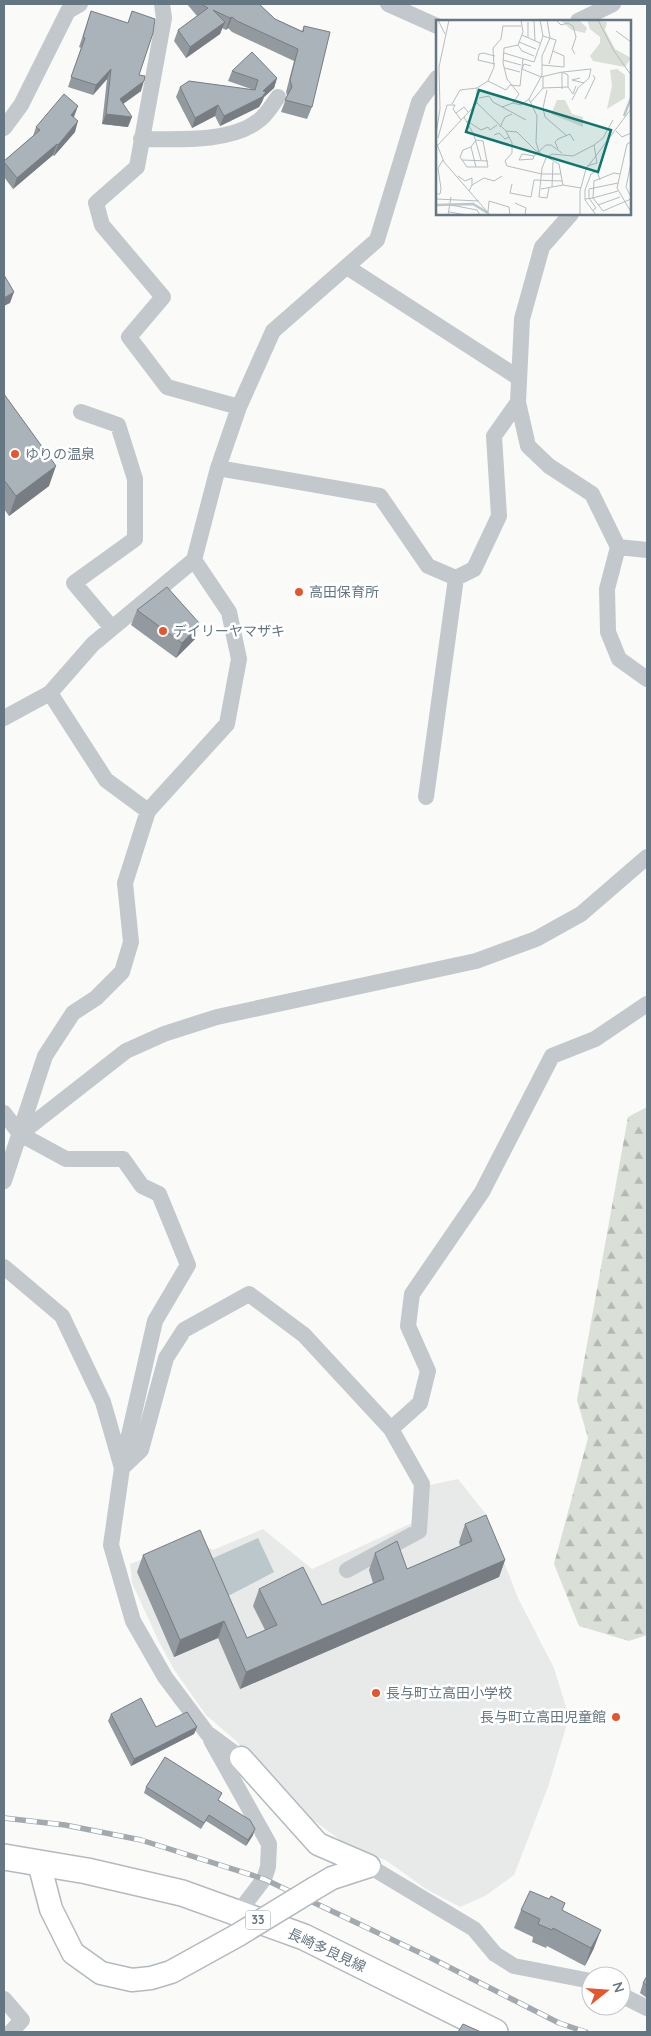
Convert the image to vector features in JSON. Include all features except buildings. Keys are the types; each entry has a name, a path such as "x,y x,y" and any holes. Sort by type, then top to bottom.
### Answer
{"main road":[{"name":"長崎多良見線","path":"4,1857 87,1870 182,1893 238,1924 304,1937 495,2032"}],"street":[{"path":"4,128 21,105 68,11 80,4"},
{"path":"162,4 164,18 137,167 96,203 102,225 163,297 129,337 167,387 239,407"},
{"path":"388,4 436,26"},
{"path":"580,20 612,4"},
{"path":"4,718 50,693 93,644 194,560 218,468 239,407 273,331 377,240 419,102 436,79"},
{"path":"141,139 183,139 239,131 259,121 278,97"},
{"path":"570,215 542,247 522,319 518,402 528,446 548,466 592,494 618,547 607,589 608,632 619,659 647,678"},
{"path":"347,267 519,378"},
{"path":"218,468 380,496 428,566 456,578 474,569 499,516 494,436 518,402"},
{"path":"81,412 118,424 135,479 135,539 74,583 112,628"},
{"path":"618,547 645,547"},
{"path":"4,1181 45,1056 73,1013 96,998 122,972 131,942 125,882 148,811 227,724 240,659 229,612 194,560"},
{"path":"426,797 456,578"},
{"path":"50,693 106,780 148,811"},
{"path":"20,1134 126,1051 164,1034 217,1017 476,961 536,939 581,914 647,857"},
{"path":"391,1429 420,1403 428,1371 408,1326 412,1294 482,1192 552,1056 595,1039 647,1004"},
{"path":"4,1113 20,1134 66,1159 123,1159 142,1186 159,1194 188,1265 155,1321 122,1468 110,1545 133,1621 166,1677 208,1733 269,1844 268,1867 264,1879 238,1924"},
{"path":"4,1268 62,1316 102,1402 122,1468"},
{"path":"122,1468 141,1450 166,1358 184,1330 249,1294 304,1336 391,1429 422,1484 419,1531 347,1570"},
{"path":"208,1733 241,1758 318,1844 369,1866 474,1929 495,1954 514,1966 581,1980"},
{"path":"39,1863 50,1909 73,1953 101,1973 132,1980 151,1978 171,1972 238,1924 315,1888 332,1878 369,1866"},
{"path":"4,1999 22,2020 11,2032"},
{"path":"631,2000 647,2008"}],"shaded area":[{"name":"長与町立高田小学校","path":"458,1479 485,1513 518,1598 554,1668 569,1717 548,1787 514,1875 485,1896 460,1907 426,1889 387,1861 340,1840 301,1811 235,1740 206,1715 175,1671 159,1642 132,1583 130,1564 196,1539 213,1550 263,1529 312,1569 412,1523 430,1485"},
{"path":"258,1538 274,1572 228,1596 211,1559"}],"green space":[{"path":"647,1107 647,1635 629,1641 579,1626 554,1564 588,1438 577,1400 628,1117"}],"railway":[{"path":"4,1818 65,1825 141,1840 264,1879 431,1958 559,2023 586,2032"}],"place":[{"name":"ゆりの温泉","path":"15,454"},
{"name":"高田保育所","path":"299,592"},
{"name":"デイリーヤマザキ","path":"163,631"},
{"name":"長与町立高田小学校","path":"376,1693"},
{"name":"長与町立高田児童館","path":"616,1717"}]}
